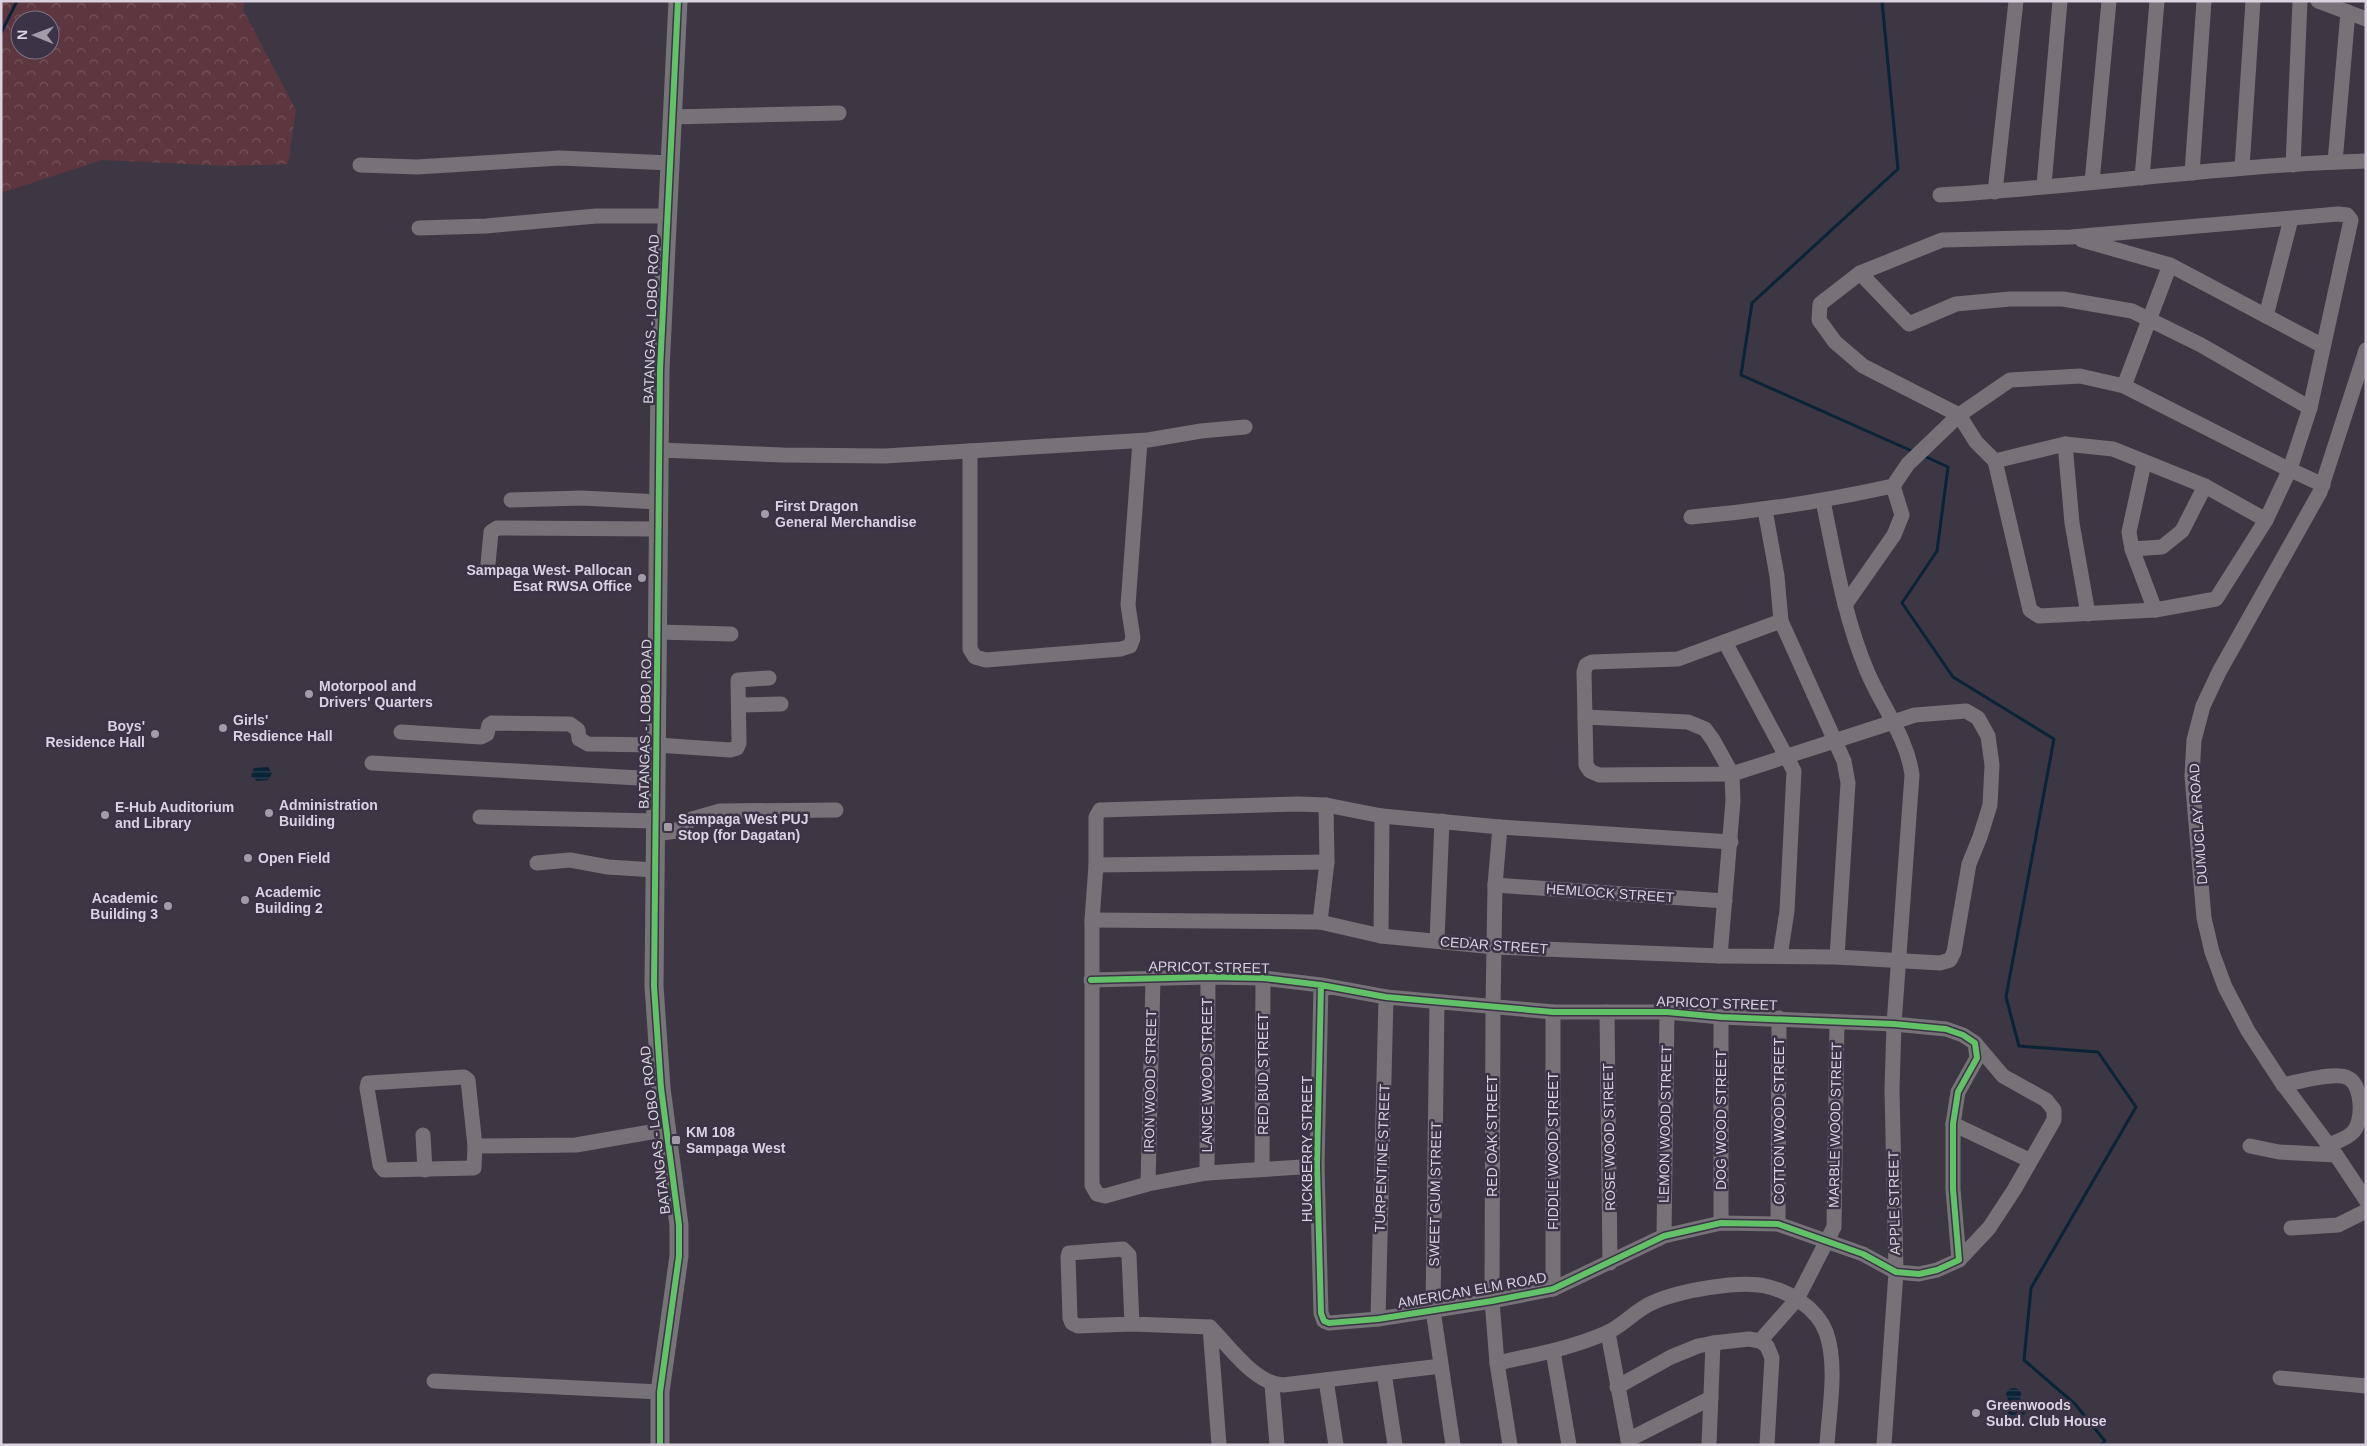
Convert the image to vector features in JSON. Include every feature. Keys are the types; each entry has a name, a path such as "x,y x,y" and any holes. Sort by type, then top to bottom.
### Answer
{"main road":[{"name":"BATANGAS - LOBO ROAD","path":"660,1445 660,1392 679,1256 679,1224 668,1129 661,1088 654,986 661,316 668,216 671,117 678,1"}],"street":[{"path":"1995,192 2016,1"},
{"path":"2044,186 2060,1"},
{"path":"2092,182 2109,1"},
{"path":"2142,178 2157,1"},
{"path":"2192,173 2204,1"},
{"path":"2242,168 2253,1"},
{"path":"2293,165 2300,1"},
{"path":"2318,1 2366,19"},
{"path":"2334,162 2348,12"},
{"path":"671,117 839,113"},
{"path":"360,165 417,167 560,158 670,164"},
{"path":"1940,195 1995,192 2242,168 2366,161"},
{"path":"2338,214 2347,215 2351,220 2310,408 2266,520 2216,599 2155,610 2088,614 2039,616 2030,610 1995,461 1953,420 1863,366 1834,342 1818,320 1820,304 1860,274 1942,240 2071,237 2291,219 2338,214"},
{"path":"419,228 486,226 596,216 668,216"},
{"path":"2266,316 2291,219"},
{"path":"2071,237 2170,265 2322,346"},
{"path":"2124,386 2170,265"},
{"path":"1860,274 1909,324 1956,304 2010,299 2063,300 2132,311 2151,319 2310,408"},
{"name":"DUMUCLAY ROAD","path":"2366,350 2321,488 2203,706 2194,740 2192,776 2204,918 2212,952 2225,987 2248,1031 2283,1085 2332,1150 2366,1200"},
{"path":"1691,517 1765,510 1823,501 1893,486 1908,464 1953,420 2010,380 2080,376 2124,386 2321,488"},
{"path":"660,450 783,455 885,456 1140,441 1201,431 1245,427"},
{"path":"970,451 970,648 975,657 986,660 1122,649 1130,646 1133,638 1128,605 1140,441"},
{"path":"1995,461 2064,444 2113,449 2204,486 2266,520"},
{"path":"2064,444 2072,523 2088,614"},
{"path":"2144,463 2129,532 2132,549 2155,610"},
{"path":"1845,605 1894,535 1902,515 1893,486"},
{"path":"2132,549 2162,547 2182,531 2204,486"},
{"path":"512,500 582,498 659,502"},
{"name":"APPLE STREET","path":"1823,501 1845,605 1867,671 1892,723 1904,740 1910,757 1912,775 1894,1024 1892,1090 1896,1272 1884,1445"},
{"path":"1765,510 1777,576 1781,621 1844,761 1848,783 1837,957"},
{"path":"488,564 491,532 497,528 659,529"},
{"path":"1720,956 1731,842 1732,774 1705,729 1688,722 1585,716 1584,672 1586,665 1592,662 1678,659 1781,621"},
{"path":"658,632 731,634"},
{"path":"1726,642 1794,771 1787,911 1780,956"},
{"path":"401,732 481,737 487,734 488,725 492,723 570,724 578,730 579,739 588,744 658,745 730,750 737,748 739,743 738,680 769,678"},
{"path":"739,705 781,704"},
{"name":"CEDAR STREET","path":"1092,920 1320,922 1381,936 1495,947 1720,956 1837,957 1940,963 1950,960 1954,952 1969,864 1990,805 1992,766 1988,736 1978,718 1966,711 1933,712 1835,740 1732,774 1600,775 1590,771 1586,765 1585,716"},
{"path":"372,763 657,779"},
{"path":"1317,1166 1207,1173 1148,1184 1106,1196 1097,1194 1092,1185 1091,980 1096,817 1100,810 1298,804 1326,805 1382,816 1500,827 1731,842"},
{"path":"1320,922 1327,862 1326,805"},
{"path":"480,817 656,828 676,831 692,819 720,810 836,810"},
{"path":"1381,936 1382,816"},
{"path":"1437,940 1442,821"},
{"name":"RED OAK STREET","path":"1500,827 1495,885 1492,1301 1497,1363 1510,1445"},
{"path":"537,863 570,860 608,867 656,870"},
{"path":"1096,865 1327,862"},
{"name":"HEMLOCK STREET","path":"1495,885 1725,901"},
{"name":"APRICOT STREET","path":"1091,980 1208,977 1263,978 1437,1003 1553,1012 1667,1012 1721,1017 1894,1024 1946,1029 1964,1035 1975,1043"},
{"name":"LANCE WOOD STREET","path":"1207,1173 1208,977"},
{"name":"IRON WOOD STREET","path":"1148,1184 1153,978"},
{"name":"RED BUD STREET","path":"1262,1169 1263,978"},
{"name":"HUCKBERRY STREET","path":"1321,985 1317,1166 1321,1313"},
{"name":"TURPENTINE STREET","path":"1378,1319 1386,997"},
{"name":"SWEET GUM STREET","path":"1437,1003 1433,1310 1453,1445"},
{"name":"FIDDLE WOOD STREET","path":"1553,1012 1553,1289"},
{"name":"ROSE WOOD STREET","path":"1607,1012 1610,1263"},
{"name":"LEMON WOOD STREET","path":"1664,1236 1667,1012"},
{"name":"DOG WOOD STREET","path":"1721,1017 1721,1223"},
{"name":"COTTON WOOD STREET","path":"1778,1224 1779,1018"},
{"name":"MARBLE WOOD STREET","path":"1830,1233 1836,1022"},
{"path":"1959,1260 1953,1189 1953,1124 1958,1092 1977,1058 1975,1043"},
{"path":"1760,1341 1797,1300 1830,1233 1896,1272 1919,1274 1937,1270 1959,1260 1989,1228 2014,1190 2029,1160 2054,1120 2054,1110 2046,1100 2003,1076 1975,1043"},
{"path":"2250,1146 2279,1152 2332,1150 2358,1126 2360,1106 2353,1083 2346,1077 2332,1076 2283,1085"},
{"path":"464,1077 468,1080 475,1146 474,1168 384,1170 380,1165 368,1083 464,1077"},
{"path":"1953,1124 2029,1160"},
{"path":"475,1146 576,1145 626,1134 668,1129"},
{"path":"422,1135 425,1170"},
{"path":"2292,1228 2338,1225 2366,1210"},
{"name":"AMERICAN ELM ROAD","path":"1321,1313 1324,1321 1329,1323 1378,1319 1492,1301 1553,1289 1664,1236 1721,1223 1778,1224 1830,1233"},
{"path":"1132,1324 1129,1255 1127,1251 1123,1249 1069,1253 1070,1318 1072,1323 1078,1326 1132,1324 1210,1327 1258,1377 1272,1385 1441,1366"},
{"path":"1497,1363 1553,1351 1608,1333 1651,1303 1673,1294 1734,1285 1765,1286 1797,1300 1813,1311 1826,1332 1832,1362 1827,1445"},
{"path":"1210,1327 1219,1445"},
{"path":"1608,1333 1628,1442 1711,1398"},
{"path":"1617,1387 1671,1357 1698,1346 1749,1339 1760,1341 1767,1346 1772,1358 1767,1445"},
{"path":"1709,1445 1713,1343"},
{"path":"1553,1351 1569,1445"},
{"path":"1384,1373 1395,1445"},
{"path":"2280,1378 2366,1386"},
{"path":"1326,1380 1336,1445"},
{"path":"434,1381 660,1392"},
{"path":"1272,1385 1277,1445"}],"green space":[{"path":"1,1 245,1 243,10 296,110 288,164 230,166 102,160 1,193"}],"water":[{"path":"268,767 272,773 268,780 257,781 251,776 254,768"},
{"path":"2018,1389 2021,1393 2020,1398 2027,1410 2022,1419 2016,1420 2007,1414 2008,1400 2006,1394 2008,1390"}],"waterway":[{"path":"1,33 17,1"},
{"path":"1882,1 1898,169 1752,303 1741,375 1914,452"},
{"path":"1922,455 1948,467 1937,551 1902,603 1953,677 2054,739 2006,997 2019,1046 2098,1052 2136,1107 2031,1288 2024,1360 2075,1404 2105,1441 2101,1445"}],"cycle path":[{"path":"660,1445 660,1392 679,1256 679,1225 661,1088 654,986 660,370 678,1"},
{"path":"1091,980 1208,977 1263,978 1321,985 1386,997 1553,1012 1667,1012 1721,1017 1894,1024 1946,1029 1963,1035 1975,1043 1977,1058 1958,1092 1953,1124 1953,1189 1959,1260 1937,1270 1919,1274 1896,1272 1863,1254 1778,1224 1721,1223 1664,1236 1553,1289 1492,1301 1378,1319 1329,1323 1324,1321 1321,1313 1317,1166 1321,985"}],"place":[{"name":"First Dragon General Merchandise","path":"765,514"},
{"name":"Sampaga West- Pallocan Esat RWSA Office","path":"642,578"},
{"name":"Motorpool and Drivers' Quarters","path":"309,694"},
{"name":"Girls' Resdience Hall","path":"223,728"},
{"name":"Boys' Residence Hall","path":"155,734"},
{"name":"Administration Building","path":"269,813"},
{"name":"E-Hub Auditorium and Library","path":"105,815"},
{"name":"Sampaga West PUJ Stop (for Dagatan)","path":"668,827"},
{"name":"Open Field","path":"248,858"},
{"name":"Academic Building 2","path":"245,900"},
{"name":"Academic Building 3","path":"168,906"},
{"name":"KM 108 Sampaga West","path":"676,1140"},
{"name":"Greenwoods Subd. Club House","path":"1976,1413"}]}
